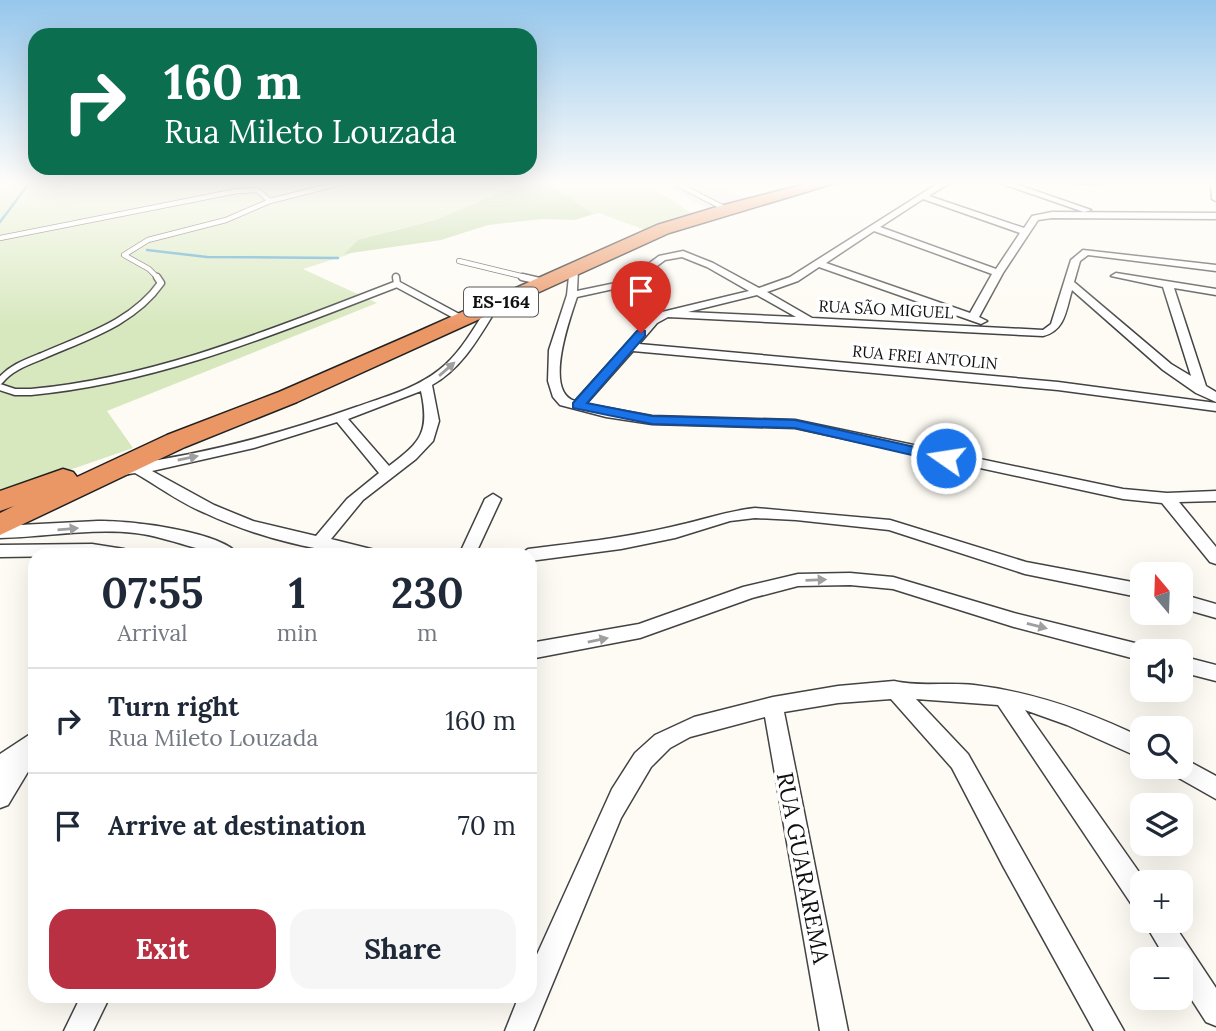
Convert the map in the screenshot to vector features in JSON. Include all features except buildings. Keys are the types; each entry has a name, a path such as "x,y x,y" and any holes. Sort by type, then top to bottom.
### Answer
{"highway":[{"name":"ES-164","path":"0,525 42,496 288,397 660,230"},
{"name":"ES-164","path":"0,501 42,496 129,469 176,441"}],"street":[{"path":"578,405 653,321 666,314 761,291 794,279 872,230"},
{"path":"881,230 998,273"},
{"path":"973,318 1025,232 1020,230"},
{"path":"1216,268 1094,251 1080,255 1070,282 1156,359 1216,398"},
{"path":"572,295 628,284 662,258 675,254 692,256 761,291 809,321"},
{"path":"818,263 1009,331"},
{"path":"573,269 572,295 555,350 554,381 559,397 578,405 652,420 795,424 1123,494 1167,498 1216,496"},
{"path":"1116,276 1216,292"},
{"name":"RUA SÃO MIGUEL","path":"666,314 1050,331 1056,325 1070,282"},
{"path":"1168,285 1201,390"},
{"path":"129,469 218,452 340,417 426,384 464,353 494,304"},
{"name":"RUA FREI ANTOLIN","path":"631,346 1058,386 1216,407"},
{"path":"321,541 334,522 361,493 420,448 430,436 433,423 426,384"},
{"path":"340,417 386,472"},
{"path":"129,469 208,509 249,525 347,548"},
{"path":"1167,498 1216,558"},
{"path":"470,548 493,499"},
{"path":"537,554 621,544 675,533 729,516 755,513 890,524 1025,568 1130,589"},
{"path":"0,532 101,526 152,531 216,548"},
{"path":"0,551 28,551"},
{"path":"537,650 640,631 749,592 798,580 850,579 893,583 1014,620 1130,650"},
{"path":"1194,605 1216,611"},
{"path":"1193,667 1216,673"},
{"path":"894,688 960,761 1011,858 1110,1031"},
{"path":"537,987 623,789 652,750 672,733 773,706 894,688 1004,697 1055,712 1130,744"},
{"path":"1004,697 1130,881"},
{"name":"RUA GUARAREMA","path":"773,706 834,1031"},
{"path":"0,767 28,745"},
{"path":"0,797 28,751"},
{"path":"1193,775 1216,788"},
{"path":"1164,933 1216,1013"},
{"path":"78,1031 92,1003"},
{"path":"519,1031 530,1003"}],"lane":[{"path":"0,238 40,230"},
{"path":"0,381 21,366 139,309 156,293 161,283 149,267 124,256 136,245 190,230"},
{"path":"459,261 544,282"},
{"path":"0,387 27,392 58,389 162,370 396,281 462,319"}],"green space":[{"path":"0,230 395,230 347,255 303,269 377,303 107,411 133,448 0,494"},
{"path":"396,230 472,230 441,240 344,254 358,240"}],"waterway":[{"path":"147,250 207,257 338,258"}],"route":[{"path":"641,333 578,405 606,413 652,420 795,424 946,458"}]}
